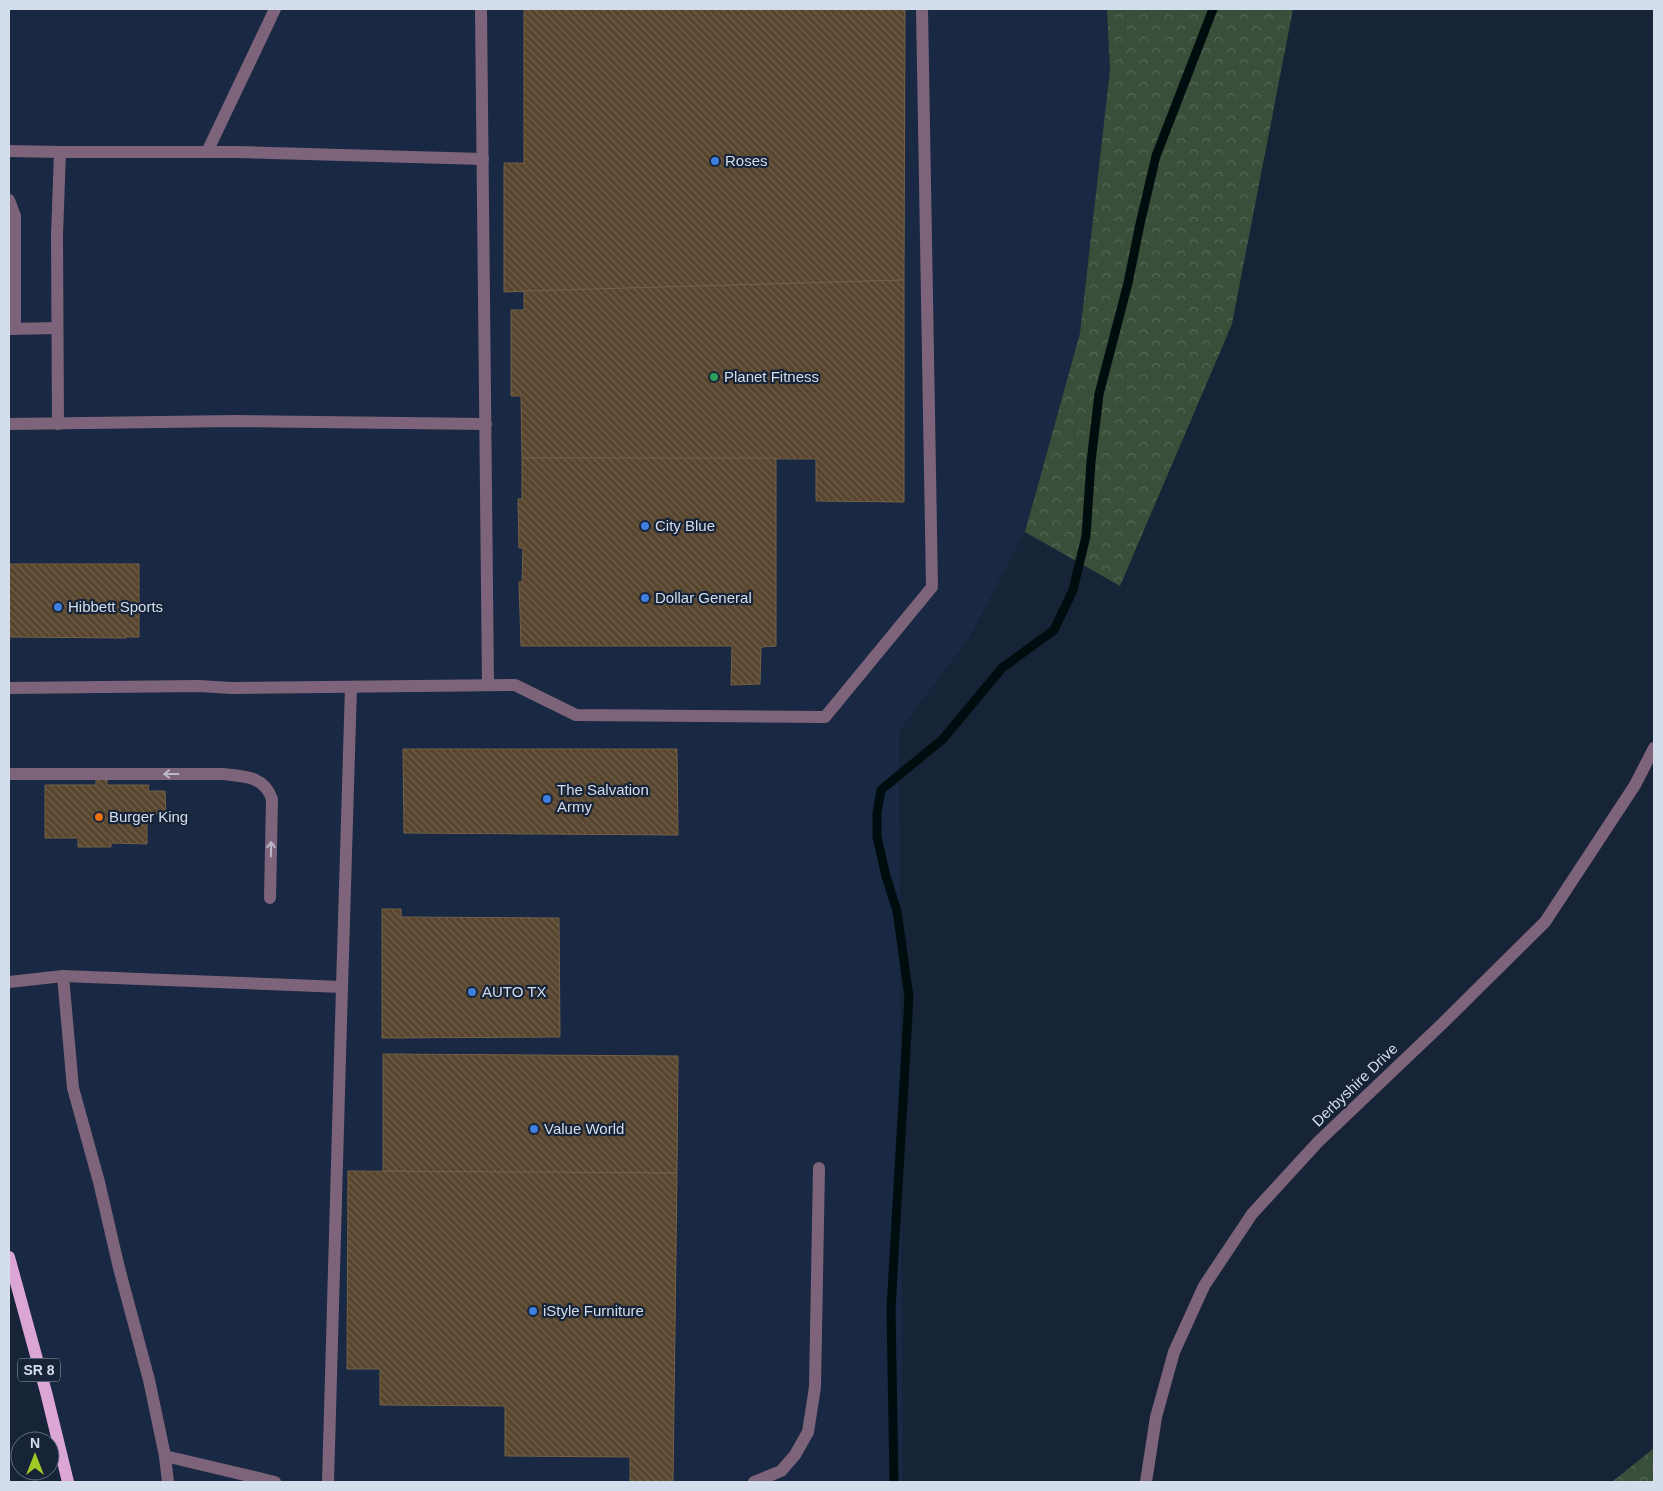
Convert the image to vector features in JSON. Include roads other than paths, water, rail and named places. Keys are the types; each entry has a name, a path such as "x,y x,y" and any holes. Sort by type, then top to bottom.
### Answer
{"main road":[{"name":"SR 8","path":"9,1257 46,1392 68,1482"}],"street":[{"path":"208,152 275,9"},
{"path":"481,9 488,685"},
{"path":"9,688 515,685 576,715 825,717 932,587 922,9"},
{"path":"9,151 208,152 483,159"},
{"path":"58,424 57,235 60,152"},
{"path":"9,200 15,216 12,329 57,328"},
{"path":"9,424 234,421 486,424"},
{"path":"328,1482 351,687"},
{"name":"Derbyshire Drive","path":"1146,1482 1156,1417 1174,1352 1204,1286 1252,1214 1318,1142 1443,1023 1545,922 1635,785 1654,748"},
{"path":"9,774 223,774 246,776 259,781 269,790 272,799 270,898"},
{"path":"9,982 63,976 342,986"},
{"path":"63,976 73,1088 149,1380 165,1456 168,1482"},
{"path":"754,1482 781,1471 795,1455 808,1432 815,1387 819,1168"},
{"path":"165,1456 275,1482"}],"waterway":[{"path":"894,1482 891,1309 909,997 897,911 877,837 877,813 881,790 943,739 1002,668 1054,630 1073,590 1086,536 1091,462 1099,394 1128,283 1156,156 1213,9"}],"place":[{"name":"Roses","path":"715,161"},
{"name":"Planet Fitness","path":"714,377"},
{"name":"City Blue","path":"645,526"},
{"name":"Dollar General","path":"645,598"},
{"name":"Hibbett Sports","path":"58,607"},
{"name":"The Salvation Army","path":"547,799"},
{"name":"Burger King","path":"99,817"},
{"name":"AUTO TX","path":"472,992"},
{"name":"Value World","path":"534,1129"},
{"name":"iStyle Furniture","path":"533,1311"}]}
